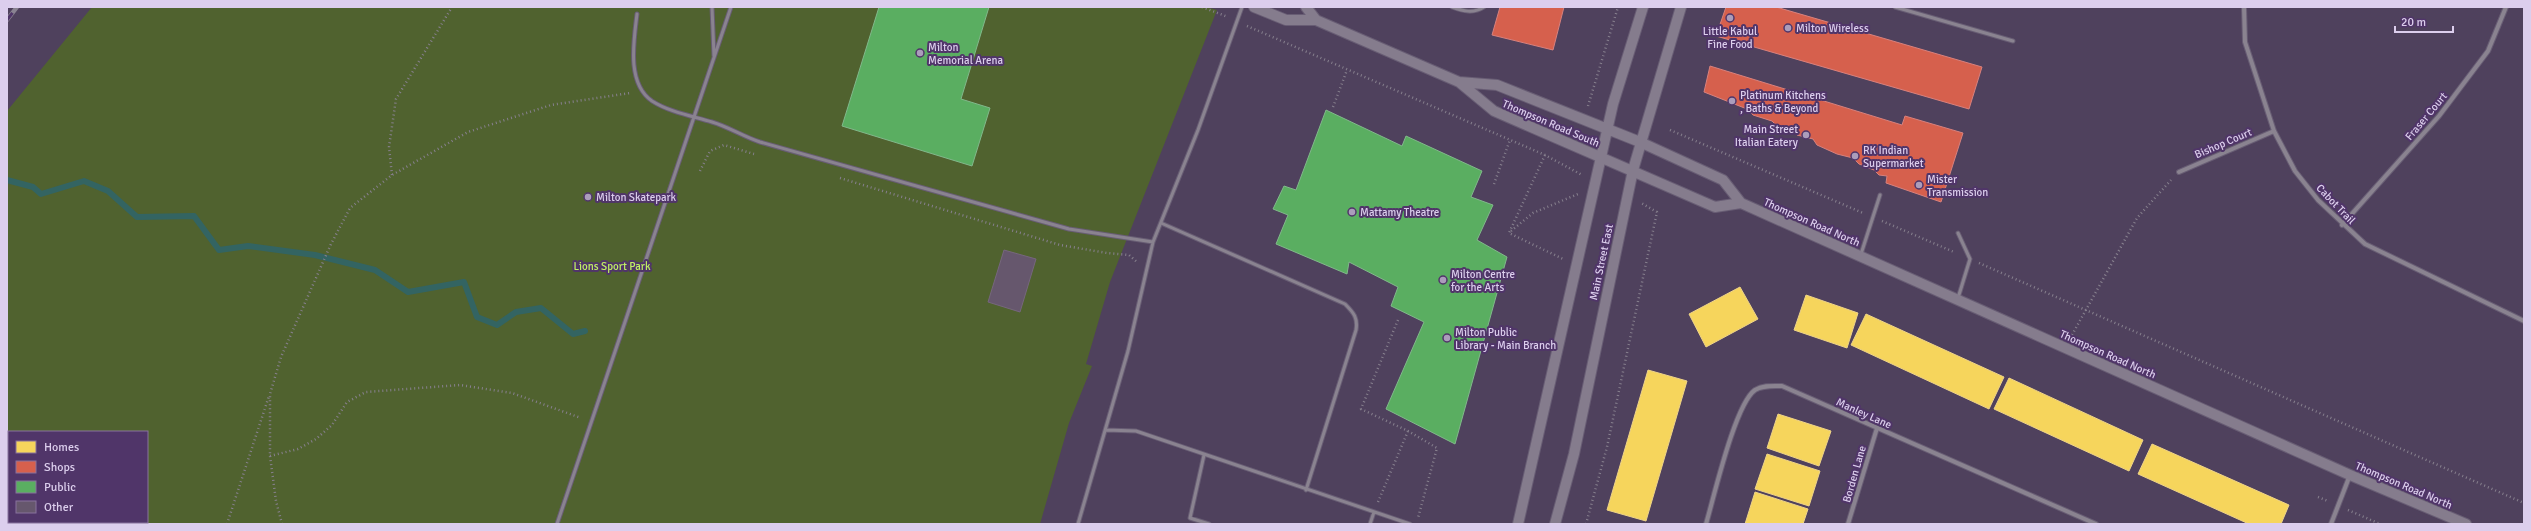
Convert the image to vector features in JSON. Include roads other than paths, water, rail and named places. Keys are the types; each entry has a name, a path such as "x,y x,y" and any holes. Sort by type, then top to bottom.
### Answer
{"main road":[{"name":"Thompson Road South","path":"1254,7 1286,20 1316,20 1459,82 1494,112 1633,170"},
{"name":"Thompson Road South","path":"1306,7 1316,20"},
{"name":"Main Street East","path":"1518,524 1613,104 1643,7"},
{"name":"Main Street East","path":"1555,524 1574,454 1633,170 1640,142 1649,120 1681,7"},
{"name":"Thompson Road South","path":"1459,82 1496,85 1625,136"},
{"name":"Thompson Road North","path":"1625,136 1723,180 1741,203 2350,475 2466,524"},
{"path":"1633,170 1715,207 1741,203"}],"street":[{"name":"Cabot Trail","path":"2244,7 2245,42 2274,131 2295,171 2318,200 2342,225 2365,244 2524,321"},
{"name":"Fraser Court","path":"2342,225 2439,116 2488,51 2506,7"},
{"name":"Bishop Court","path":"2178,172 2274,131"},
{"name":"Manley Lane","path":"1706,524 1741,407 1756,390 1767,386 1782,386 2096,524"},
{"name":"Borden Lane","path":"1848,524 1876,428"},
{"path":"2331,524 2350,475"}],"lane":[{"path":"712,7 714,58"},
{"path":"557,524 593,422 612,358 731,7"},
{"path":"1078,524 1128,351 1153,242 1198,130 1242,7"},
{"path":"1452,7 1464,11 1477,11 1484,7"},
{"path":"1895,7 2013,40"},
{"path":"637,14 633,45 638,82 650,100 663,106 754,140 1069,229 1153,242"},
{"path":"1860,256 1880,195"},
{"path":"1161,223 1345,304 1353,312 1357,320 1356,330 1306,490"},
{"path":"1958,233 1970,259 1958,300"},
{"path":"1106,430 1136,431 1306,490 1410,524"},
{"path":"1204,455 1190,518 1209,524"},
{"path":"1370,524 1374,512"}],"waterway":[{"path":"7,180 33,187 41,194 84,181 108,191 137,217 194,216 219,250 248,246 315,255 375,270 408,292 464,282 477,317 497,325 516,312 541,308 573,334 585,331"}],"railway":[{"path":"7,20 17,7"}],"place":[{"name":"Little Kabul Fine Food","path":"1730,18"},
{"name":"Milton Wireless","path":"1788,28"},
{"name":"Milton Memorial Arena","path":"920,53"},
{"name":"Platinum Kitchens , Baths & Beyond","path":"1732,101"},
{"name":"Main Street Italian Eatery","path":"1806,135"},
{"name":"RK Indian Supermarket","path":"1855,156"},
{"name":"Mister Transmission","path":"1919,185"},
{"name":"Milton Skatepark","path":"588,197"},
{"name":"Mattamy Theatre","path":"1352,212"},
{"name":"Milton Centre for the Arts","path":"1443,280"},
{"name":"Milton Public Library - Main Branch","path":"1447,338"}],"park label":[{"name":"Lions Sport Park","path":"612,266"}]}
